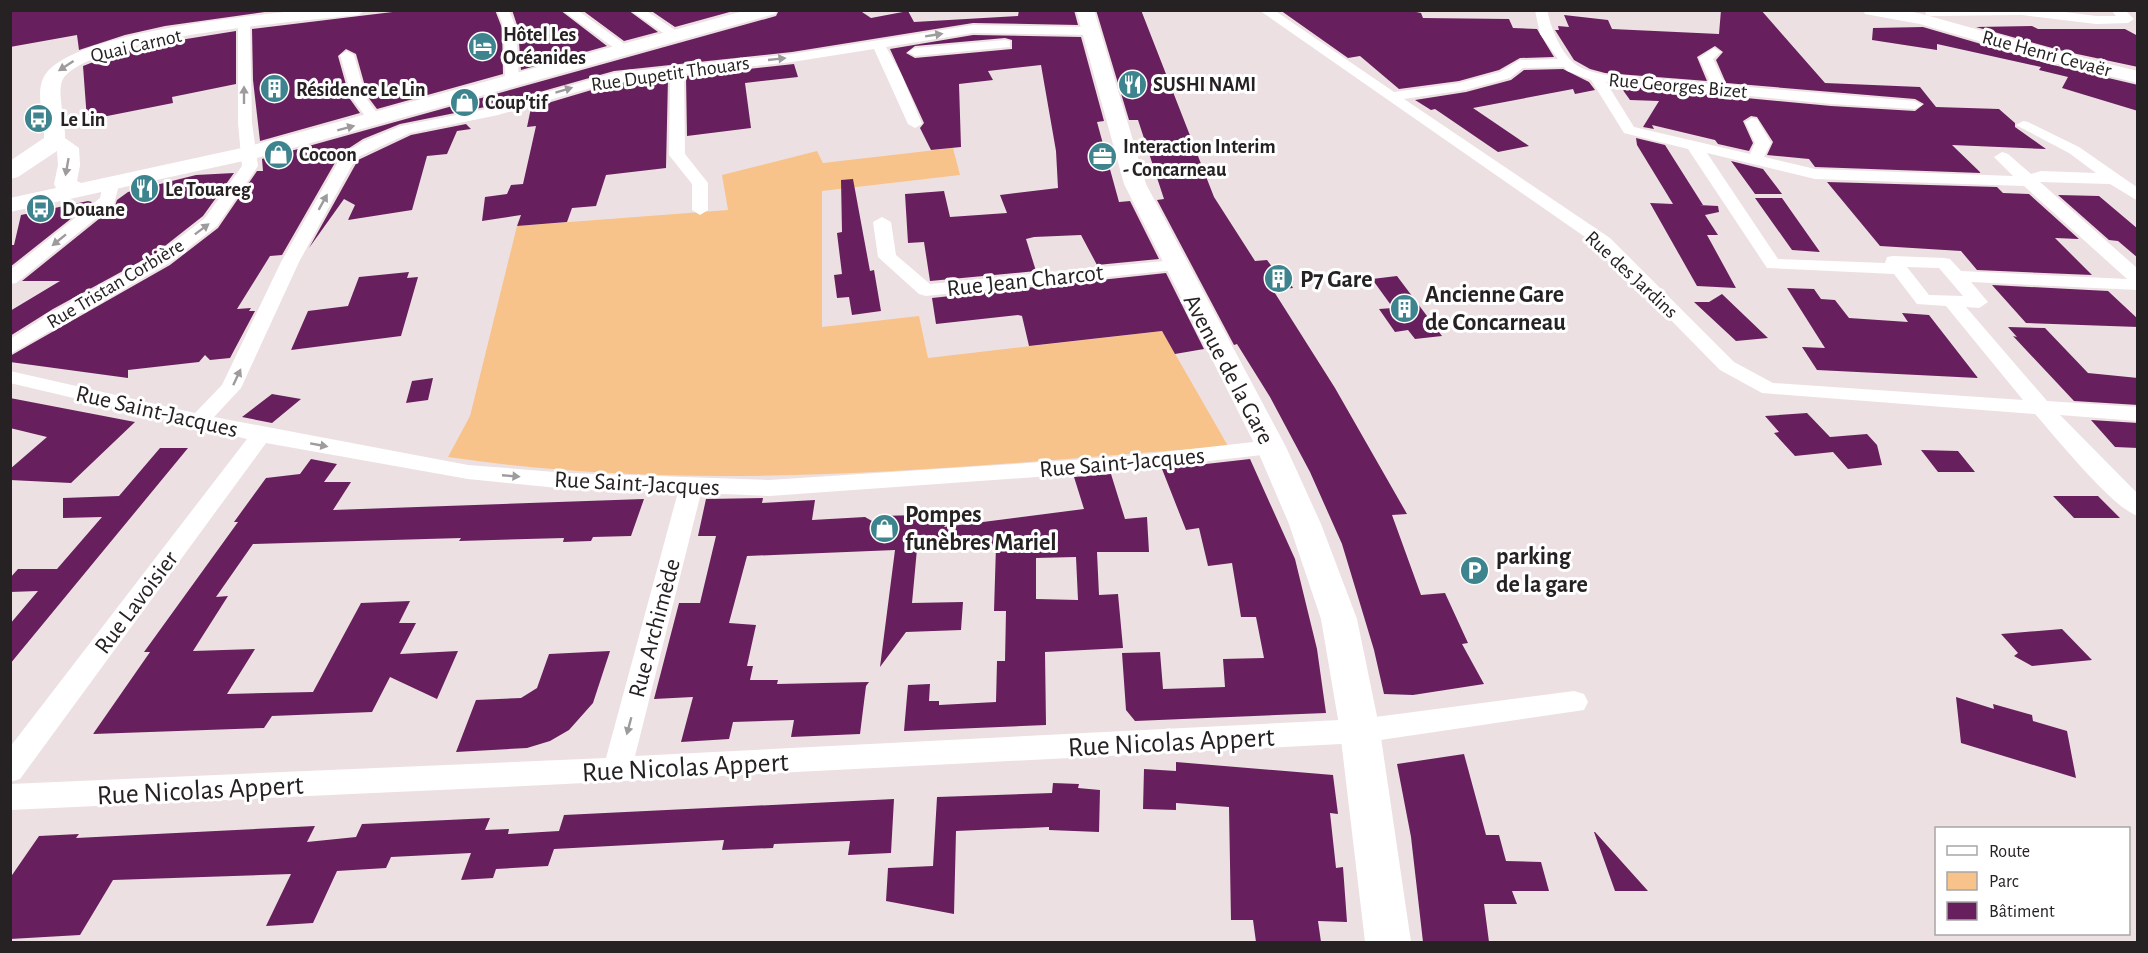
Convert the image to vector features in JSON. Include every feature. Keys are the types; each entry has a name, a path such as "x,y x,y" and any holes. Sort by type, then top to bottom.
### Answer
{"main road":[{"name":"Quai Carnot","path":"54,141 52,81 58,71 70,63 112,46 244,23 358,10"},
{"path":"10,205 249,153 769,10"},
{"name":"Rue Henri Cevaër","path":"1871,10 1953,17 2057,58 2136,77"},
{"name":"Avenue de la Gare","path":"1087,21 1135,184 1174,265 1271,447 1305,524 1339,619 1360,731 1388,942"},
{"path":"10,172 54,141 68,148 69,165 65,184 81,191"}],"street":[{"path":"503,10 510,28 512,82"},
{"path":"568,10 626,50"},
{"path":"636,10 677,36"},
{"name":"Rue des Jardins","path":"1265,10 1604,242 1727,366 1769,389 2138,414"},
{"path":"1541,10 1546,34 1568,63 1578,72 1596,77"},
{"path":"1953,17 2022,11 2096,20 2128,19 2117,10"},
{"name":"Rue Dupetit Thouars","path":"199,421 231,388 290,262 350,155 369,144 406,129 494,112 605,80 677,70 880,49 973,29 1087,21"},
{"path":"244,23 244,115 249,153"},
{"path":"915,124 880,49 1005,44"},
{"path":"1714,52 1706,58 1720,89"},
{"path":"347,56 359,98 375,120"},
{"path":"1393,96 1460,87 1505,75 1520,64 1568,63"},
{"path":"677,70 677,155 699,183 700,210"},
{"name":"Rue Georges Bizet","path":"1596,77 1831,100 1915,105"},
{"name":"Rue Georges Bizet","path":"1596,77 1629,130 1815,174 2028,181 2041,177 2114,179"},
{"name":"Rue Georges Bizet","path":"1752,122 1763,142 1754,160"},
{"path":"2023,125 2074,150 2138,196"},
{"path":"1695,147 1773,264 1899,269"},
{"name":"Rue Tristan Corbière","path":"10,348 61,315 163,259 211,222 250,166 249,153"},
{"path":"2002,157 2138,279"},
{"path":"10,279 108,200 111,184"},
{"name":"Rue Jean Charcot","path":"882,222 887,257 926,290 1174,265"},
{"path":"1893,261 1944,263 1956,276 1979,302 1924,300 1893,261"},
{"path":"1956,276 2138,285"},
{"path":"1951,301 2041,409 2095,468 2138,508"},
{"name":"Rue Saint-Jacques","path":"10,377 261,435 468,472 567,481 769,488 1120,464 1271,447"},
{"name":"Rue Lavoisier","path":"10,770 261,435"},
{"name":"Rue Archimède","path":"617,769 691,487"},
{"path":"1360,731 1574,702"},
{"name":"Rue Nicolas Appert","path":"10,797 1360,731"}],"green space":[{"path":"953,148 960,175 822,191 822,327 919,316 928,358 1162,331 1228,446 936,469 740,476 643,475 545,469 448,457 470,416 517,226 728,210 722,175 817,151 823,163"}],"building":[{"path":"10,10 279,10 165,26 125,35 79,50 77,35 10,47"},
{"path":"409,10 495,10 502,28 503,74 377,109 368,97 356,54 346,49 338,56 350,99 360,113 260,141 253,80 252,29"},
{"path":"512,10 560,10 607,46 521,70 518,28"},
{"path":"582,10 628,10 658,32 624,41"},
{"path":"650,10 737,10 675,27"},
{"path":"779,10 859,10 871,18 908,11 914,22 1018,16 1019,10 1074,10 1078,25 973,23 792,52 614,71 490,106 400,124 363,139 340,154 282,255 270,256 237,309 251,308 249,311 255,311 230,358 210,360 205,355 199,362 128,370 128,378 10,362 10,356 170,265 218,228 257,171 263,171 262,159 776,16"},
{"path":"1096,10 1141,10 1214,197 1255,261 1267,260 1273,268 1280,268 1293,288 1273,290 1335,388 1407,514 1392,515 1421,595 1445,593 1468,643 1462,644 1484,684 1413,695 1384,694 1374,650 1342,544 1310,472 1270,397 1237,344 1234,345 1157,200 1164,199 1138,120 1129,120"},
{"path":"1280,10 1407,10 1421,13 1423,18 1509,19 1513,28 1537,29 1554,57 1520,58 1499,70 1459,81 1399,89 1360,56 1348,58"},
{"path":"1721,10 1761,10 1825,83 1920,87 1936,107 1999,109 2015,123 2015,127 2046,149 1952,145 1981,173 1815,167 1809,159 1767,155 1773,142 1757,117 1751,116 1743,121 1753,143 1749,151 1718,144 1715,140 1652,125 1654,129 1643,127 1659,101 1630,100 1620,86 1831,106 1915,111 1924,104 1915,99 1726,83 1716,60 1723,52 1715,46 1697,57 1707,81 1605,73 1590,69 1574,60 1555,30 1559,30 1558,26 1569,27 1564,15 1608,20 1612,29 1719,34"},
{"path":"2032,26 2038,29 2125,29 2138,36 2138,67 2063,51 1976,27"},
{"path":"1923,27 2049,64 2138,85 2138,111 2062,88 2068,77 2039,70 2041,67 1937,44 1937,50 1872,40 1873,28"},
{"path":"236,31 236,84 172,97 173,103 87,120 83,66 114,54 155,44"},
{"path":"973,35 1081,37 1104,121 1097,122 1119,202 1130,201 1159,259 1097,265 1081,235 1034,237 1026,239 1036,271 930,281 924,242 908,243 905,194 944,191 950,217 1007,213 1000,195 1058,188 1056,151 1041,65 988,71 993,80 959,84 961,147 931,150 920,128 924,123 890,49","holes":["1005,38 1012,40 1012,49 915,58 906,53 915,46"]},
{"path":"794,64 798,77 745,83 751,128 687,136 686,76"},
{"path":"1563,69 1589,82 1595,90 1575,94 1573,89 1473,108 1529,146 1498,152 1435,109 1431,110 1415,100 1466,92 1511,80 1524,70"},
{"path":"668,78 666,168 606,175 596,206 572,208 567,222 517,226 521,215 482,221 485,197 507,194 511,185 523,184 536,126 527,127 531,108 615,83"},
{"path":"466,124 471,129 457,131 447,154 427,156 412,210 348,220 355,205 344,199 309,248 358,160 411,135"},
{"path":"1636,138 1665,145 1703,205 1699,205 1718,206 1719,212 1705,215 1718,235 1707,235 1736,288 1697,286 1650,203 1673,204 1637,145"},
{"path":"1731,161 1763,169 1782,194 1755,194"},
{"path":"234,173 203,216 156,253 53,309 10,336 10,311 60,281 22,281 115,206 117,200 128,192 196,175"},
{"path":"853,179 870,271 874,270 881,311 852,315 849,297 837,298 834,275 842,274 837,233 842,232 841,180"},
{"path":"1827,182 1997,187 2003,193 2029,194 2079,239 2055,238 2092,275 1977,270 1961,251 1880,246"},
{"path":"2058,195 2099,196 2138,229 2138,258 2118,241 2109,240"},
{"path":"1755,198 1782,198 1820,252 1792,250"},
{"path":"92,202 10,267 10,245 14,245 21,215"},
{"path":"409,272 407,278 418,277 401,336 291,350 308,311 348,306 359,277"},
{"path":"1166,273 1204,349 1175,354 1162,331 1029,346 1022,316 1018,315 936,324 932,298"},
{"name":"Ancienne Gare de Concarneau","path":"1397,276 1442,336 1415,339 1408,330 1395,332 1379,309 1393,308 1372,279"},
{"path":"1992,285 2108,291 2138,319 2138,327 2026,323"},
{"path":"1787,288 1814,289 1821,299 1835,300 1849,318 1908,322 1902,313 1929,315 1978,378 1817,370 1802,347 1825,348"},
{"path":"1722,294 1768,338 1736,341 1694,302 1709,302"},
{"path":"2008,327 2045,328 2088,373 2138,378 2138,405 2074,401 2013,336 2017,337"},
{"path":"433,378 428,400 406,403 412,381"},
{"path":"272,394 301,399 272,423 242,417"},
{"path":"10,398 135,422 71,483 10,480 10,469 47,437 10,428"},
{"path":"1807,413 1830,437 1867,434 1877,445 1882,465 1848,469 1833,452 1795,456 1774,433 1779,432 1765,416"},
{"path":"2091,420 2138,423 2138,448 2115,447"},
{"path":"160,448 188,448 10,664 10,624 38,591 10,592 10,578 18,569 57,569 102,517 63,518 63,498 119,496"},
{"path":"1921,450 1958,451 1975,472 1938,472"},
{"path":"311,459 337,464 324,482 351,482 333,510 644,499 631,536 593,537 591,541 563,542 564,538 459,541 461,538 253,544 216,597 228,596 193,651 255,649 227,694 313,692 361,603 410,601 399,623 416,623 400,654 458,651 437,699 390,677 372,712 272,716 264,728 93,734 150,652 144,652 238,522 234,522 266,478 300,474"},
{"path":"1250,459 1295,559 1317,649 1326,713 1135,721 1126,710 1122,653 1160,652 1163,689 1225,687 1223,659 1264,658 1256,617 1241,617 1232,563 1208,566 1199,528 1186,530 1162,469"},
{"path":"1111,474 1125,519 1147,517 1149,552 1097,552 1099,595 1118,594 1123,648 1045,652 1046,725 904,731 908,685 930,684 929,701 939,701 939,705 996,702 997,661 1005,661 1006,611 994,611 996,546 917,549 912,603 963,602 961,630 906,632 880,667 895,550 747,556 729,623 756,625 747,666 753,666 750,680 778,680 777,684 869,682 866,686 860,734 791,737 794,720 733,722 729,739 681,742 693,697 654,699 679,603 700,603 716,536 698,536 706,499 763,498 762,503 815,500 812,520 865,517 872,521 880,516 919,515 920,524 948,521 944,527 1084,509 1074,477","holes":["1076,557 1078,600 1036,599 1036,558"]},
{"path":"2053,496 2098,496 2120,518 2074,518"},
{"path":"2062,629 2092,660 2032,666 2014,656 2018,653 2001,634"},
{"path":"610,651 593,703 569,730 550,741 527,748 456,752 476,700 521,698 537,688 549,654"},
{"path":"1956,697 1994,709 1993,704 2032,715 2033,721 2067,731 2076,778 1961,743"},
{"path":"1464,754 1486,835 1499,835 1506,861 1541,862 1549,891 1512,891 1517,904 1484,904 1489,942 1423,942 1411,837 1397,764"},
{"path":"1176,762 1333,775 1338,814 1330,813 1336,868 1343,867 1347,922 1318,921 1321,942 1256,942 1253,920 1231,920 1229,807 1176,803 1176,810 1143,809 1144,769 1176,771"},
{"path":"1053,783 1079,784 1078,788 1100,790 1099,832 1049,830 1049,827 956,831 954,914 886,901 888,868 933,866 937,797 1052,793"},
{"path":"894,799 891,853 848,855 850,841 774,844 773,848 722,850 724,840 554,849 548,866 496,869 493,878 461,880 471,853 391,857 386,868 337,871 313,923 266,926 291,874 113,880 80,935 10,939 10,878 39,836 79,834 76,838 315,826 307,842 356,837 362,824 490,818 485,830 509,829 508,834 559,831 564,815"},
{"path":"1595,832 1648,891 1615,891"}],"place":[{"name":"Hôtel Les Océanides","path":"482,46"},
{"name":"SUSHI NAMI","path":"1132,84"},
{"name":"Résidence Le Lin","path":"275,89"},
{"name":"Coup'tif","path":"464,102"},
{"name":"Le Lin","path":"39,119"},
{"name":"Cocoon","path":"278,154"},
{"name":"Interaction Interim - Concarneau","path":"1102,157"},
{"name":"Le Touareg","path":"144,189"},
{"name":"Douane","path":"41,209"},
{"name":"P7 Gare","path":"1279,279"},
{"name":"Ancienne Gare de Concarneau","path":"1404,308"},
{"name":"Pompes funèbres Mariel","path":"884,528"},
{"name":"parking de la gare","path":"1475,570"}]}
